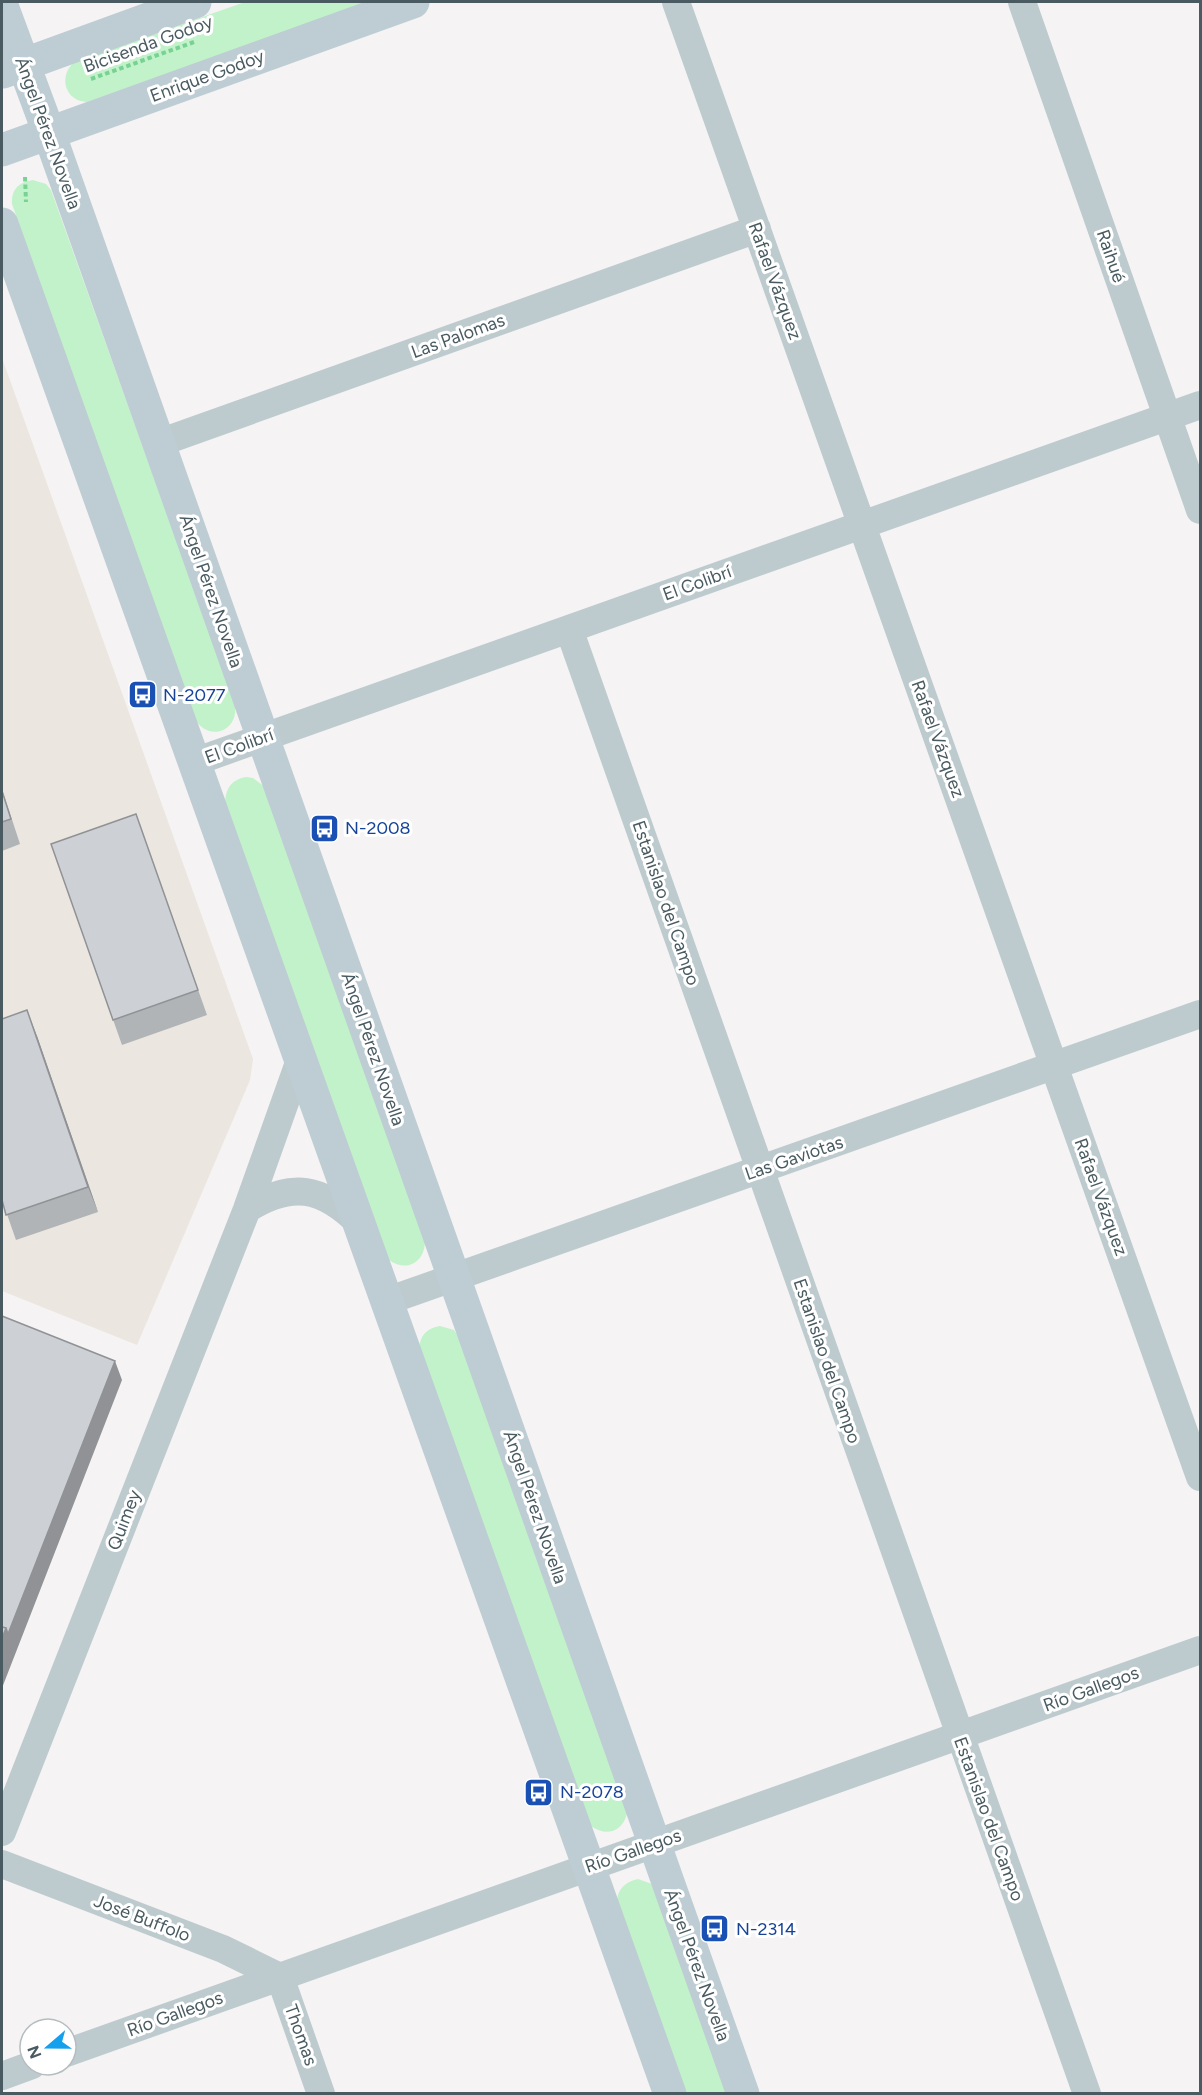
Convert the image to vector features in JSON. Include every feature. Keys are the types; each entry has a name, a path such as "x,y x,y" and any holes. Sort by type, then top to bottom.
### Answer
{"main road":[{"path":"12,68 195,2"},
{"name":"Enrique Godoy","path":"2,150 413,2"},
{"name":"Ángel Pérez Novella","path":"2,6 12,68 49,133 743,2094"},
{"path":"2,224 670,2094"}],"street":[{"name":"Rafael Vázquez","path":"676,2 1200,1477"},
{"name":"Raihué","path":"1022,2 1200,510"},
{"name":"Las Palomas","path":"159,443 757,229"},
{"name":"El Colibrí","path":"194,762 1200,405"},
{"name":"Estanislao del Campo","path":"569,629 1087,2094"},
{"name":"Las Gaviotas","path":"387,1301 1200,1014"},
{"name":"Quimey","path":"2,1832 247,1209 300,1060"},
{"path":"247,1209 274,1194 290,1191 326,1197 341,1206 359,1223"},
{"name":"Río Gallegos","path":"78,2049 1200,1650"},
{"name":"José Buffolo","path":"2,1864 223,1949 280,1977"},
{"name":"Thomas","path":"280,1977 321,2094"},
{"path":"2,2076 18,2070"}],"path":[{"name":"Bicisenda Godoy","path":"88,80 197,41"}],"shaded area":[{"path":"2,358 253,1059 250,1080 137,1345 2,1291"}],"green space":[{"path":"245,2 372,2 87,102 73,97 66,87 66,74 74,62"},
{"path":"33,180 46,184 51,190 234,702 233,720 228,727 222,730 214,732 207,730 194,717 12,204 13,194 17,187"},
{"path":"246,777 253,778 265,787 425,1241 422,1255 414,1263 402,1265 389,1260 225,801 231,784"},
{"path":"440,1326 454,1330 458,1336 627,1814 621,1825 613,1831 602,1831 591,1826 419,1349 425,1333 431,1328"},
{"path":"638,1879 652,1884 729,2093 684,2093 617,1903 618,1894 623,1887"}],"building":[{"path":"2,791 11,819 2,822"},
{"path":"136,814 198,990 113,1020 51,844"},
{"path":"27,1010 88,1187 6,1215 2,1200 2,1019"},
{"path":"2,1316 115,1361 8,1634 6,1628 2,1627"}],"place":[{"name":"N-2077","path":"142,695"},
{"name":"N-2008","path":"324,828"},
{"name":"N-2078","path":"539,1792"},
{"name":"N-2314","path":"715,1929"}]}
